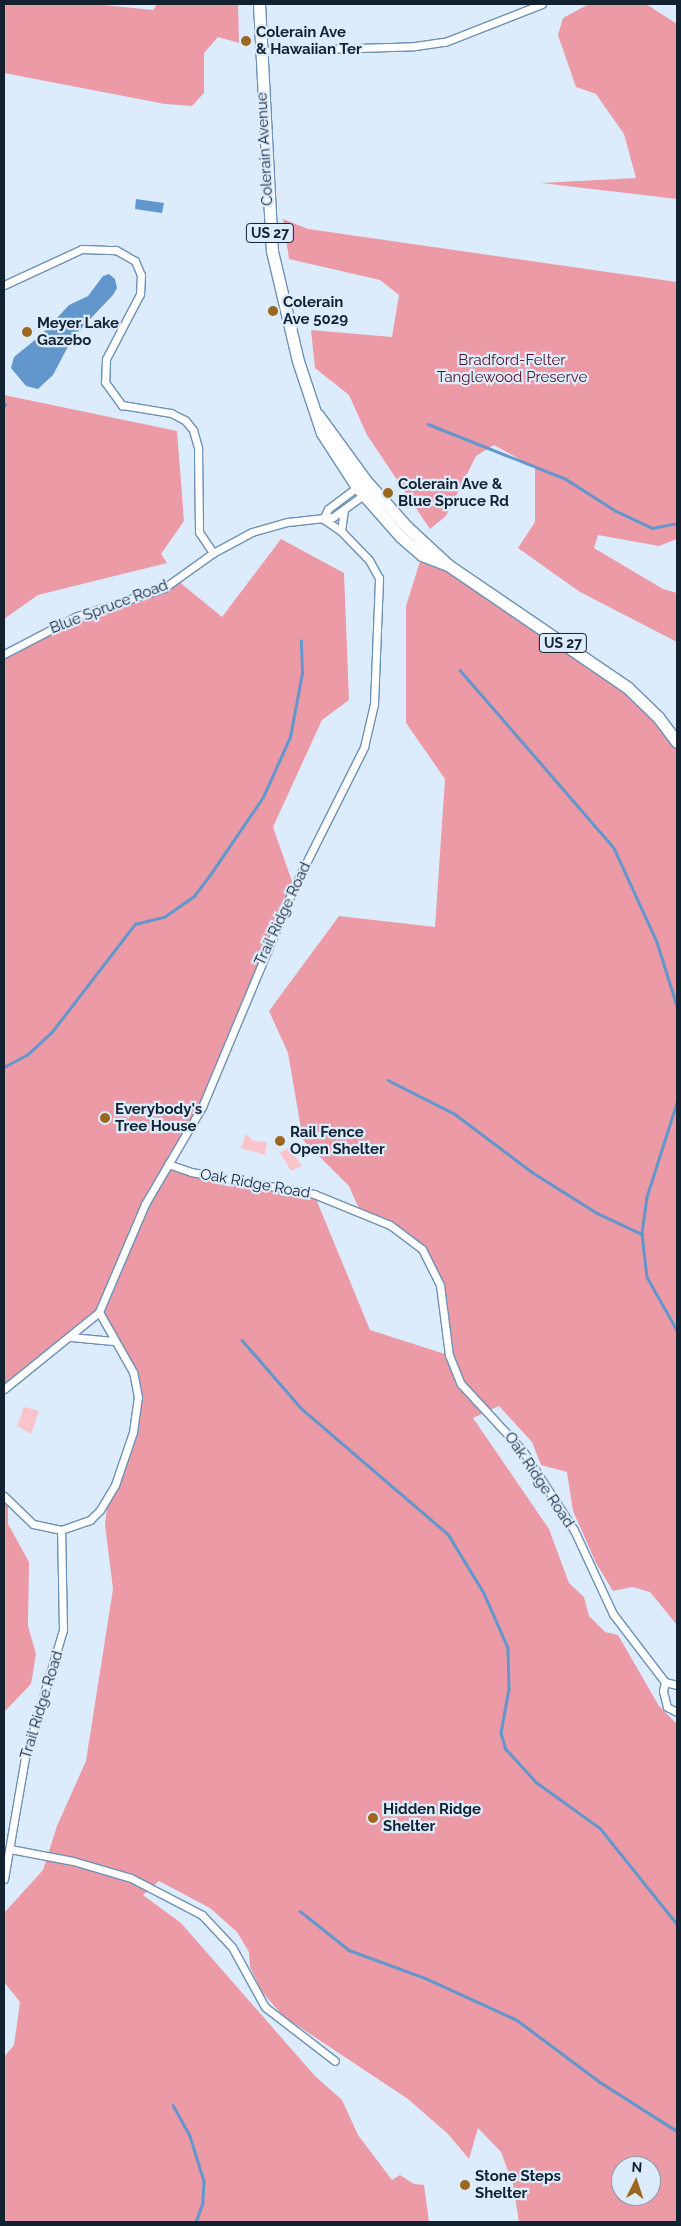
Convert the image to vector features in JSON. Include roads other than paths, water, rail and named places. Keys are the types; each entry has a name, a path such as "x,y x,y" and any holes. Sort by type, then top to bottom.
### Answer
{"main road":[{"name":"Colerain Avenue","path":"259,4 272,251 298,361 314,409 365,488 400,536 422,555 448,565 628,688 658,717 677,742"}],"street":[{"path":"260,51 415,46 445,42 542,4"},
{"path":"4,285 82,249 116,250 135,262 141,275 140,294 106,360 105,382 122,405 171,413 185,420 194,430 198,448 199,532 213,553"},
{"path":"324,519 328,509 365,488"},
{"name":"Blue Spruce Road","path":"4,654 77,616 164,588 213,553 270,526 324,519 344,510 365,488"},
{"path":"341,531 344,510"},
{"name":"Trail Ridge Road","path":"4,1389 99,1312 127,1243 168,1164 206,1100 264,956 294,888 356,767 368,732 376,682 379,578 369,560 341,531 324,519"},
{"name":"Oak Ridge Road","path":"168,1164 190,1172 314,1194 335,1201 401,1231 422,1249 440,1284 449,1355 461,1384 523,1451 574,1530 612,1614 665,1682"},
{"path":"4,1496 34,1524 61,1530 76,1528 100,1510 122,1472 138,1408 137,1387 133,1372 99,1312"},
{"path":"71,1336 114,1341"},
{"name":"Trail Ridge Road","path":"4,1879 25,1758 63,1630 61,1530"},
{"path":"677,1685 665,1682 667,1707 677,1712"},
{"path":"10,1849 73,1861 131,1878 196,1911 213,1924 232,1947 265,2007 335,2061"}],"water":[{"path":"136,199 164,203 162,213 135,209"},
{"path":"109,274 115,279 117,288 113,295 73,337 53,375 38,389 26,386 11,368 14,357 41,335 69,305 88,296 103,276"}],"waterway":[{"path":"428,424 566,479 616,511 652,528 677,523"},
{"path":"4,1067 27,1055 51,1033 135,924 164,917 194,896 210,875 263,797 290,737 302,673 301,641"},
{"path":"460,670 614,848 657,942 677,1006"},
{"path":"388,1080 455,1114 532,1172 597,1213 642,1234"},
{"path":"677,1103 647,1197 642,1234 647,1277 677,1330"},
{"path":"242,1340 302,1409 448,1534 484,1593 508,1648 509,1689 501,1733 506,1749 536,1782 600,1828 677,1924"},
{"path":"300,1911 349,1950 425,1978 517,2020 600,2082 677,2131"},
{"path":"173,2105 190,2136 204,2181 203,2203 196,2222"}],"place":[{"name":"Colerain Ave & Hawaiian Ter","path":"246,41"},
{"name":"Colerain Ave 5029","path":"273,311"},
{"name":"Meyer Lake Gazebo","path":"27,332"},
{"name":"Colerain Ave & Blue Spruce Rd","path":"388,493"},
{"name":"Everybody's Tree House","path":"105,1118"},
{"name":"Rail Fence Open Shelter","path":"280,1141"},
{"name":"Hidden Ridge Shelter","path":"373,1818"},
{"name":"Stone Steps Shelter","path":"465,2185"}],"park label":[{"name":"Bradford-Felter Tanglewood Preserve","path":"512,368"}]}
